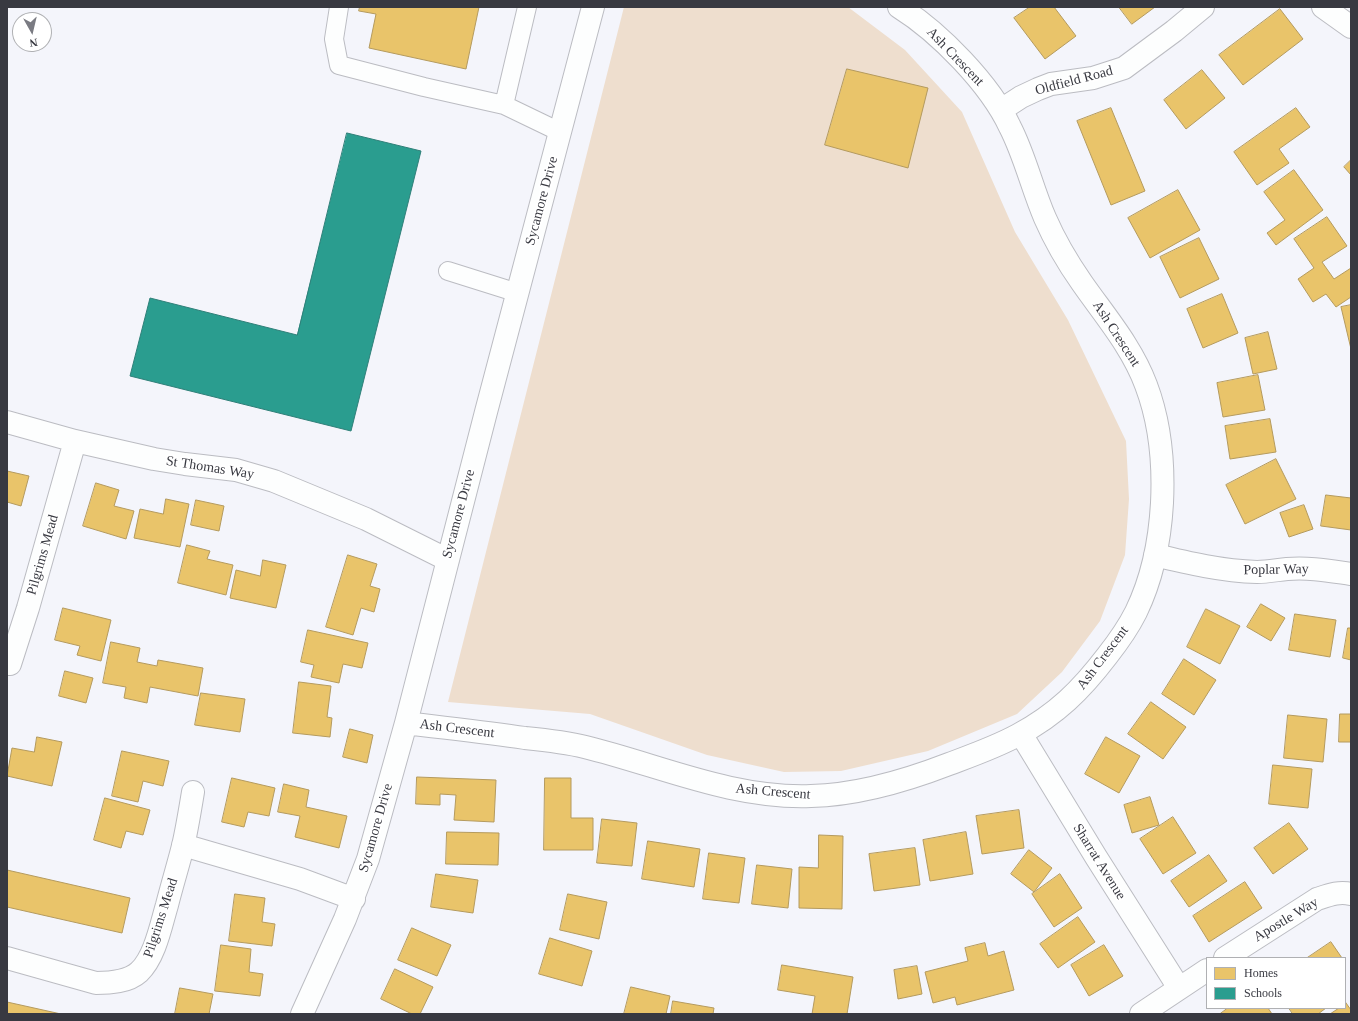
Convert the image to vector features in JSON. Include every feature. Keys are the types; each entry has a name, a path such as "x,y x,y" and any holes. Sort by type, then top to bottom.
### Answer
{"street":[{"name":"Sycamore Drive","path":"302,1014 354,899 368,859 406,723 593,7"},
{"name":"Ash Crescent","path":"406,723 574,745 735,789 782,796 808,797 837,795 901,780 934,770 990,749 1021,734 1056,711 1075,694 1126,631 1137,609 1147,583 1155,555 1161,517 1162,465 1157,425 1146,384 1124,342 1070,266 1058,244 1046,220 1011,128 1001,110 986,88 944,42 899,7"},
{"name":"Oldfield Road","path":"1001,110 1021,97 1051,84 1093,78 1124,68 1174,31 1203,7"},
{"path":"1323,7 1351,27"},
{"name":"St Thomas Way","path":"7,422 75,441 154,459 236,470 274,480 366,519 448,560"},
{"name":"Pilgrims Mead","path":"7,663 10,664 28,608 75,441"},
{"name":"Poplar Way","path":"1155,555 1203,566 1234,570 1258,572 1305,568 1351,574"},
{"name":"Sharrat Avenue","path":"1021,734 1096,857 1179,988"},
{"name":"Pilgrims Mead","path":"7,958 96,983 110,983 126,979 138,973 146,964 150,956 161,926 183,845 193,792"},
{"path":"183,845 300,879 354,899"},
{"name":"Apostle Way","path":"1227,957 1318,899 1343,892 1351,894"},
{"path":"1141,1014 1206,971"}],"lane":[{"path":"339,7 334,39 339,65 424,87 504,105 560,132"},
{"path":"504,105 527,7"},
{"path":"448,271 518,293"}],"shaded area":[{"path":"624,7 848,7 905,50 962,112 1015,232 1068,320 1126,441 1129,499 1125,555 1100,621 1062,672 1017,714 928,751 841,771 784,772 707,755 590,714 448,702"}],"building: Homes":[{"path":"360,7 479,7 466,69 369,48 376,14 359,11"},
{"path":"1030,7 1054,7 1076,36 1045,59 1014,18"},
{"path":"1119,7 1155,7 1132,24"},
{"path":"1280,9 1303,39 1243,85 1219,55"},
{"path":"847,69 928,88 908,168 825,145"},
{"path":"1202,70 1225,98 1186,129 1164,100"},
{"path":"1111,108 1145,191 1111,205 1077,121"},
{"path":"1296,108 1310,127 1279,149 1289,163 1257,185 1234,152"},
{"path":"1351,160 1351,175 1344,167"},
{"path":"1294,170 1323,210 1276,245 1267,233 1285,220 1264,192"},
{"path":"1178,190 1200,230 1150,258 1128,218"},
{"path":"1327,217 1347,246 1322,262 1334,279 1351,268 1351,297 1336,307 1326,294 1313,302 1298,279 1314,268 1294,239"},
{"path":"1199,238 1219,279 1180,298 1160,257"},
{"path":"1222,294 1238,333 1203,348 1187,309"},
{"path":"1351,305 1351,349 1341,307"},
{"path":"1268,332 1277,369 1253,374 1245,338"},
{"path":"1258,375 1265,410 1223,417 1217,383"},
{"path":"1270,419 1276,452 1230,459 1225,426"},
{"path":"1276,459 1296,499 1245,524 1226,485"},
{"path":"7,471 29,476 21,506 7,502"},
{"path":"96,483 119,490 114,506 134,511 126,539 83,526"},
{"path":"1326,495 1351,498 1351,530 1321,526"},
{"path":"166,499 189,504 180,547 134,538 140,509 163,514"},
{"path":"196,500 224,506 219,531 191,525"},
{"path":"1304,505 1313,529 1289,537 1280,513"},
{"path":"187,545 210,551 207,559 233,565 226,595 178,583"},
{"path":"348,555 377,564 370,586 380,589 374,612 361,608 353,635 326,627"},
{"path":"263,560 286,565 276,608 230,598 236,570 260,576"},
{"path":"1261,604 1285,618 1271,641 1247,627"},
{"path":"63,608 111,620 101,661 77,655 80,646 55,640"},
{"path":"1206,609 1240,626 1220,664 1187,647"},
{"path":"1295,614 1336,620 1330,657 1289,650"},
{"path":"1348,628 1351,628 1351,660 1343,658"},
{"path":"308,630 368,643 362,668 343,664 339,683 311,677 314,665 301,662"},
{"path":"111,642 140,648 137,662 157,666 158,660 203,668 198,696 150,687 147,703 124,698 126,687 103,683"},
{"path":"1184,659 1216,680 1194,715 1162,694"},
{"path":"65,671 93,678 86,703 59,696"},
{"path":"299,682 331,686 327,717 332,718 330,737 293,733"},
{"path":"201,693 245,699 240,732 195,725"},
{"path":"1151,702 1186,727 1163,759 1128,734"},
{"path":"1340,714 1351,714 1351,742 1339,742"},
{"path":"1288,715 1327,719 1323,762 1284,758"},
{"path":"350,729 373,735 367,763 343,757"},
{"path":"37,737 62,742 52,786 7,776 12,748 34,752"},
{"path":"1106,737 1140,756 1119,793 1085,774"},
{"path":"122,751 169,761 163,786 143,781 138,802 112,796"},
{"path":"1273,765 1312,769 1308,808 1269,804"},
{"path":"417,777 496,780 494,822 454,820 456,795 440,794 440,805 416,804"},
{"path":"232,778 275,788 269,816 248,812 244,827 222,822"},
{"path":"545,778 571,778 571,818 593,818 593,850 544,850"},
{"path":"284,784 309,790 306,807 347,816 339,848 295,837 300,816 278,812"},
{"path":"1150,797 1159,825 1132,833 1124,805"},
{"path":"105,798 150,810 143,835 126,831 121,848 94,840"},
{"path":"1019,810 1024,848 982,854 976,816"},
{"path":"1173,817 1196,853 1163,874 1140,839"},
{"path":"602,819 637,823 632,866 597,863"},
{"path":"1289,823 1308,849 1273,874 1254,848"},
{"path":"447,832 499,833 498,865 446,864"},
{"path":"966,832 973,874 930,881 923,840"},
{"path":"819,835 843,836 842,909 799,908 799,867 818,868"},
{"path":"648,841 700,849 694,887 642,879"},
{"path":"915,848 920,885 874,891 869,854"},
{"path":"1029,850 1052,868 1034,892 1011,874"},
{"path":"709,853 745,858 739,903 703,899"},
{"path":"1209,855 1227,881 1189,907 1171,881"},
{"path":"757,865 792,869 788,908 752,904"},
{"path":"7,870 130,898 122,933 7,907"},
{"path":"436,874 478,880 473,913 431,907"},
{"path":"1060,874 1082,908 1054,927 1032,894"},
{"path":"1245,882 1262,908 1209,942 1193,916"},
{"path":"235,894 265,898 262,922 275,924 272,946 229,941"},
{"path":"568,894 607,902 599,939 560,930"},
{"path":"1078,917 1095,942 1058,968 1040,944"},
{"path":"412,928 451,945 437,976 398,960"},
{"path":"550,938 592,951 582,986 539,974"},
{"path":"1331,942 1341,957 1308,957"},
{"path":"985,943 988,956 1004,951 1014,990 957,1005 955,997 933,1003 925,972 968,961 965,948"},
{"path":"221,945 251,949 249,972 263,974 260,996 215,991"},
{"path":"1104,945 1123,976 1089,996 1071,965"},
{"path":"782,965 853,977 847,1014 812,1014 815,996 778,990"},
{"path":"917,966 922,994 898,999 894,970"},
{"path":"395,969 433,987 420,1014 412,1014 381,999"},
{"path":"631,987 670,996 666,1014 624,1014"},
{"path":"180,988 213,994 209,1014 175,1014"},
{"path":"673,1001 714,1008 713,1014 671,1014"},
{"path":"7,1002 61,1014 7,1014"},
{"path":"1346,1003 1351,1010 1351,1014 1330,1014 1338,1009 1346,1009"},
{"path":"1227,1009 1269,1009 1272,1014 1220,1014"},
{"path":"1290,1009 1325,1009 1318,1014 1293,1014"}],"building: Schools":[{"path":"347,133 421,151 351,431 130,376 150,298 297,335"}]}
